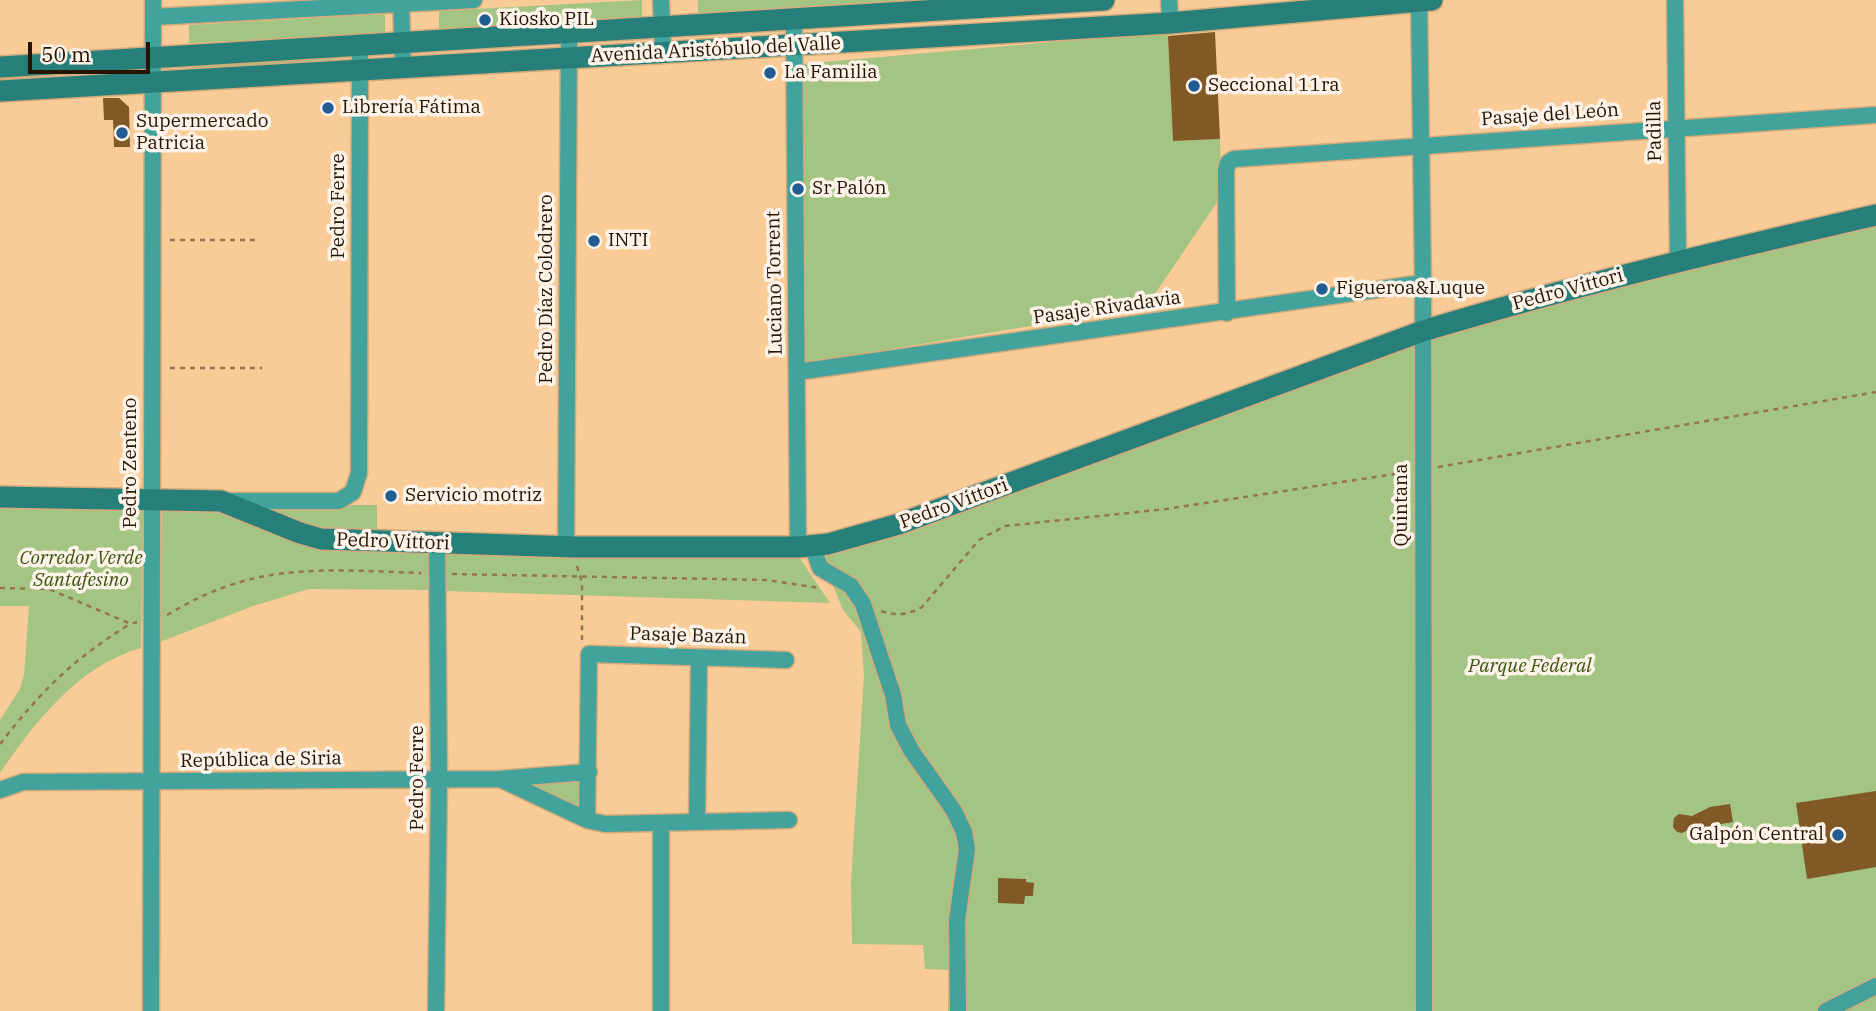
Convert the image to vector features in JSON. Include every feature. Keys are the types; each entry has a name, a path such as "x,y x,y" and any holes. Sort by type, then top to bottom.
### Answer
{"main road":[{"name":"Avenida Aristóbulo del Valle","path":"0,67 794,19 916,5 1104,0"},
{"name":"Avenida Aristóbulo del Valle","path":"0,91 1170,23 1432,0"},
{"name":"Pedro Vittori","path":"0,497 221,501 321,539 437,544 806,547 899,524 1423,331 1678,261 1876,215"}],"street":[{"name":"Pedro Zenteno","path":"151,1011 153,0"},
{"path":"153,17 474,0"},
{"path":"661,0 663,52"},
{"path":"1169,0 1170,23"},
{"name":"Quintana","path":"1419,0 1423,283 1424,1011"},
{"name":"Padilla","path":"1675,0 1678,261"},
{"path":"401,2 403,68"},
{"path":"916,5 917,38"},
{"name":"Luciano Torrent","path":"794,19 797,372 806,547"},
{"name":"Pedro Díaz Colodrero","path":"569,32 570,546"},
{"name":"Pedro Ferre","path":"221,501 339,501 353,492 359,473 360,45"},
{"name":"Pasaje del León","path":"1227,313 1226,170 1228,163 1234,159 1876,115"},
{"name":"Pasaje Rivadavia","path":"797,372 1227,313 1423,283"},
{"name":"Pedro Ferre","path":"436,1011 439,779 437,544"},
{"path":"806,547 820,568 851,586 863,604 892,695 898,725 911,750 954,811 964,832 967,849 957,920 958,1011"},
{"path":"585,652 589,772 587,820"},
{"name":"Pasaje Bazán","path":"585,652 786,660"},
{"path":"697,821 699,658"},
{"name":"República de Siria","path":"0,790 23,782 499,779 589,772"},
{"name":"República de Siria","path":"499,779 587,820 605,824 789,820"},
{"path":"661,823 661,1011"},
{"path":"1826,1011 1876,986"}],"path":[{"path":"153,241 255,240"},
{"path":"152,368 262,368"},
{"path":"570,546 582,583 585,652"},
{"path":"0,744 61,673 97,644 131,624"}],"green space":[{"path":"642,0 642,20 439,30 439,11"},
{"path":"698,0 900,0 900,1 698,16"},
{"path":"385,14 385,34 189,43 189,25"},
{"path":"1168,32 1173,141 1220,139 1222,195 1146,307 806,363 801,64"},
{"path":"332,53 333,67 191,74 191,60"},
{"name":"Parque Federal","path":"1876,222 1876,1011 948,1011 949,970 925,969 923,945 852,944 851,882 864,676 861,632 843,610 819,551 1448,331 1680,268"},
{"path":"247,505 377,505 377,532 323,531"},
{"name":"Corredor Verde Santafesino","path":"0,507 143,510 141,648 118,656 78,682 44,715 0,773 0,720 20,689 24,675 29,606 0,606"},
{"path":"162,511 220,512 431,548 431,590 309,589 253,606 160,642"},
{"path":"444,548 797,554 830,603 444,591"},
{"path":"587,773 586,818 512,779"}],"building":[{"name":"Seccional 11ra","path":"1215,32 1220,139 1173,141 1168,36"},
{"name":"Supermercado Patricia","path":"103,98 119,98 129,107 130,147 114,147 113,120 104,120"},
{"name":"Galpón Central","path":"1876,791 1876,867 1807,879 1796,803"},
{"path":"1730,804 1733,822 1710,826 1704,830 1692,828 1682,833 1673,827 1674,818 1679,814 1692,816 1710,807"},
{"path":"998,878 1026,879 1026,882 1034,883 1033,896 1025,896 1024,904 998,903"}],"place":[{"name":"Kiosko PIL","path":"485,20"},
{"name":"La Familia","path":"770,73"},
{"name":"Seccional 11ra","path":"1194,86"},
{"name":"Librería Fátima","path":"328,108"},
{"name":"Supermercado Patricia","path":"122,133"},
{"name":"Sr Palón","path":"798,189"},
{"name":"INTI","path":"594,241"},
{"name":"Figueroa&Luque","path":"1322,289"},
{"name":"Servicio motriz","path":"391,496"},
{"name":"Galpón Central","path":"1838,835"}]}
